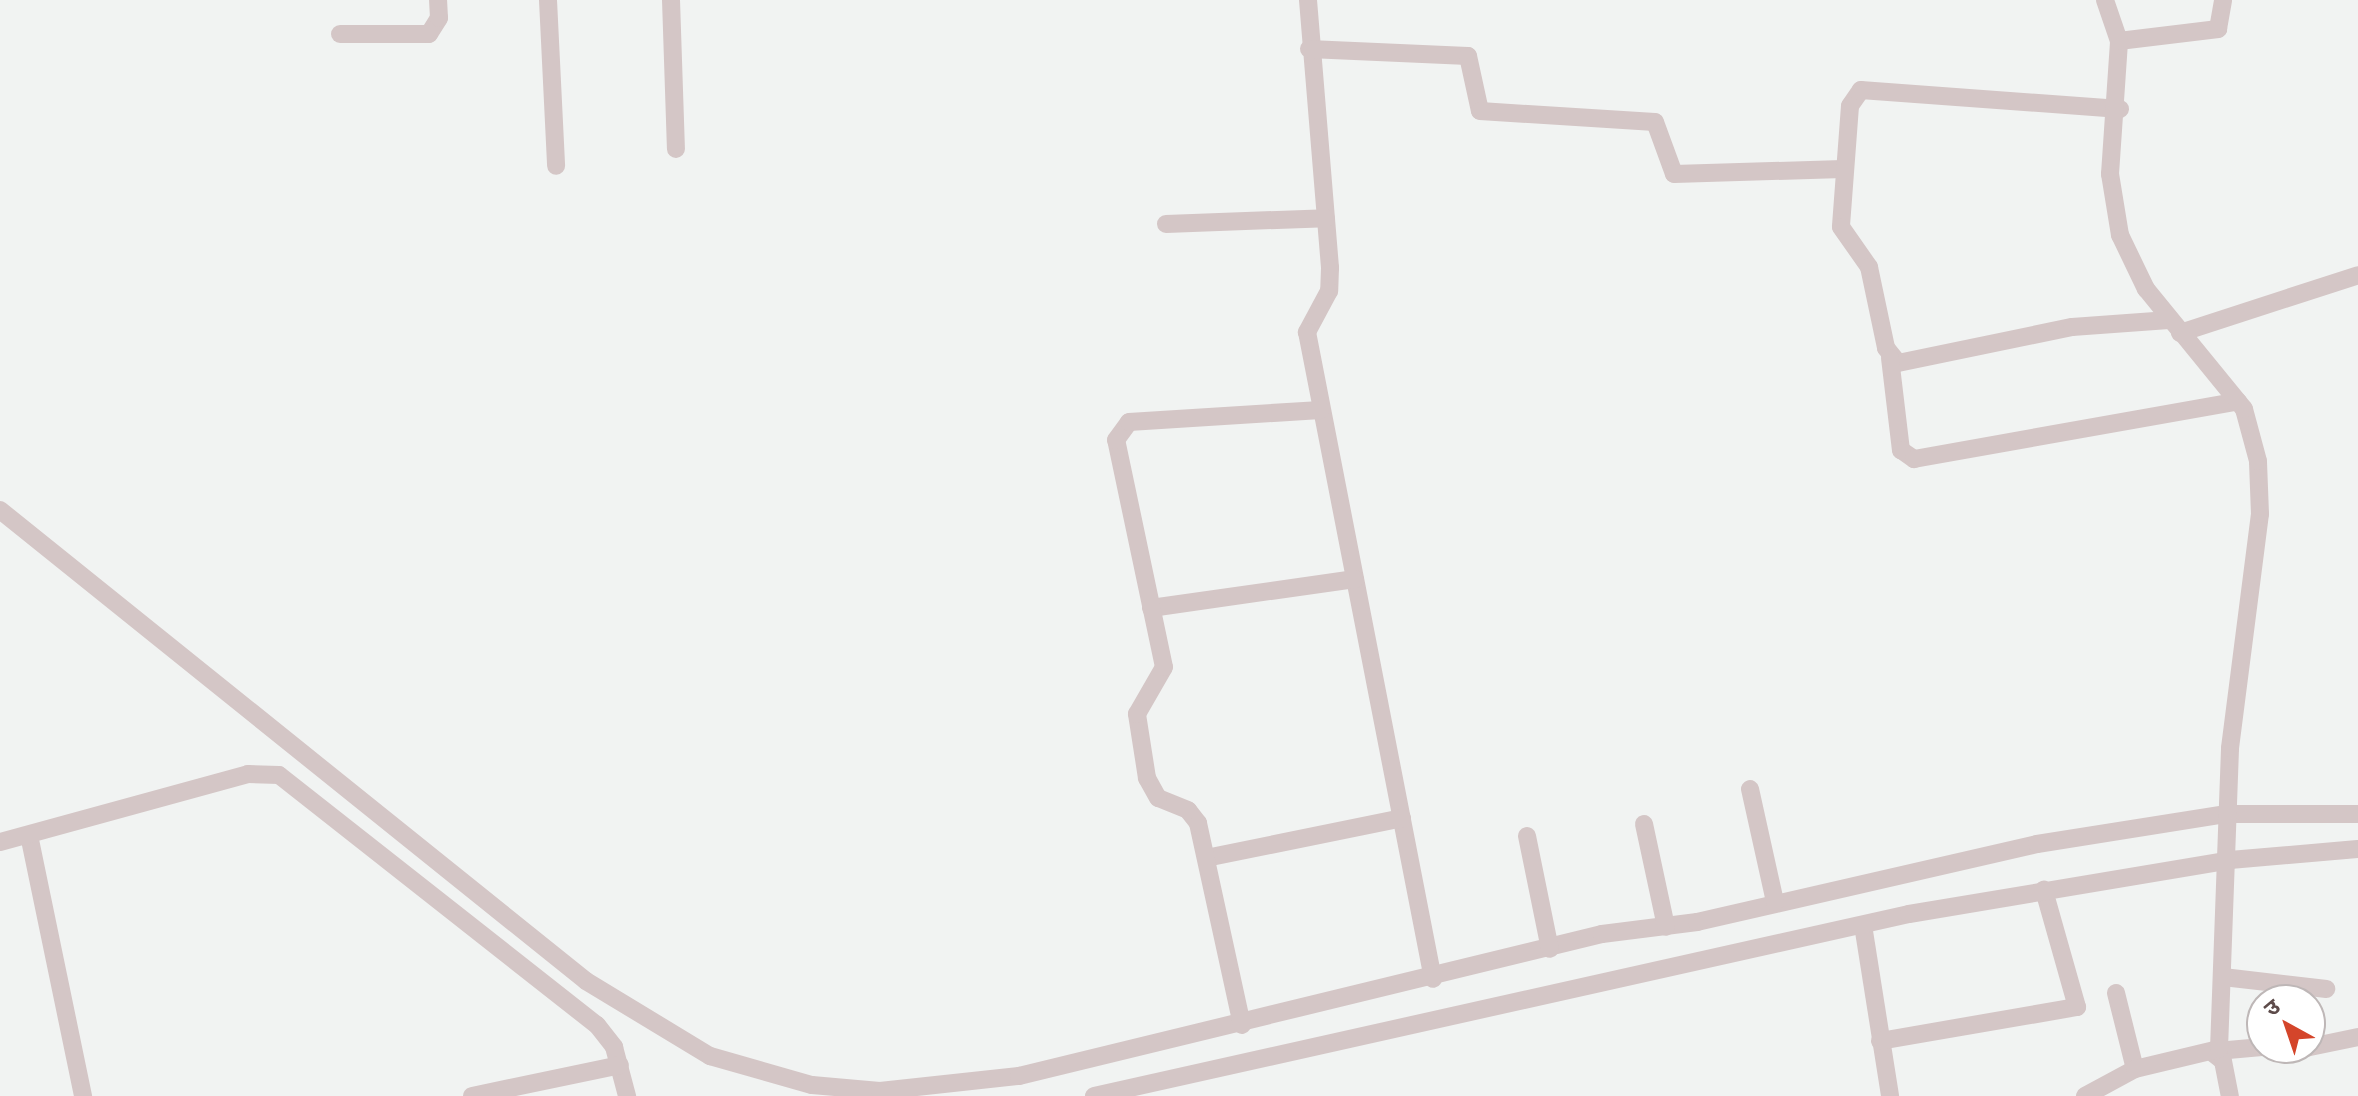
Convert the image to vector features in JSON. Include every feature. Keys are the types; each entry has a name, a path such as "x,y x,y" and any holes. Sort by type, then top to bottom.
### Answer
{"street":[{"path":"340,34 429,34 439,18 438,0"},
{"path":"548,0 556,166"},
{"path":"671,0 676,149"},
{"path":"1308,0 1309,49 1326,218 1329,291 1307,332 1433,979"},
{"path":"2105,0 2119,41 2120,109 2112,205 2132,264 2174,326 2238,401 2253,429 2260,514 2228,821 2230,854 2216,1053 2223,1061 2230,1096"},
{"path":"2119,41 2218,29 2223,0"},
{"path":"1309,49 1468,56 1480,111 1655,122 1674,174 1843,169"},
{"path":"2120,109 1861,90 1850,106 1841,227 1869,267 1890,358 1901,450 1914,459 2238,401"},
{"path":"1166,224 1326,218"},
{"path":"1890,358 1907,362 2072,327 2174,326 2358,275"},
{"path":"1242,1025 1206,858 1193,816 1158,798 1147,778 1137,714 1164,667 1116,440 1122,425 1210,412 1321,410"},
{"path":"0,510 586,981 710,1056 798,1082 917,1089 1019,1076 1550,949 1666,927 2037,844 2228,821 2358,814"},
{"path":"1151,608 1355,579"},
{"path":"0,842 248,774 279,775 597,1025 620,1065 627,1096"},
{"path":"1750,789 1775,902"},
{"path":"1206,858 1402,818"},
{"path":"1644,824 1666,927"},
{"path":"29,835 83,1096"},
{"path":"1527,836 1550,949"},
{"path":"1094,1096 1863,925 2230,854 2358,849"},
{"path":"1880,1041 2077,1007 2044,890"},
{"path":"1863,925 1890,1096"},
{"path":"2223,977 2283,984"},
{"path":"2116,993 2135,1069"},
{"path":"2326,1044 2358,1037"},
{"path":"2085,1096 2135,1069 2246,1049"},
{"path":"472,1096 620,1065"}]}
